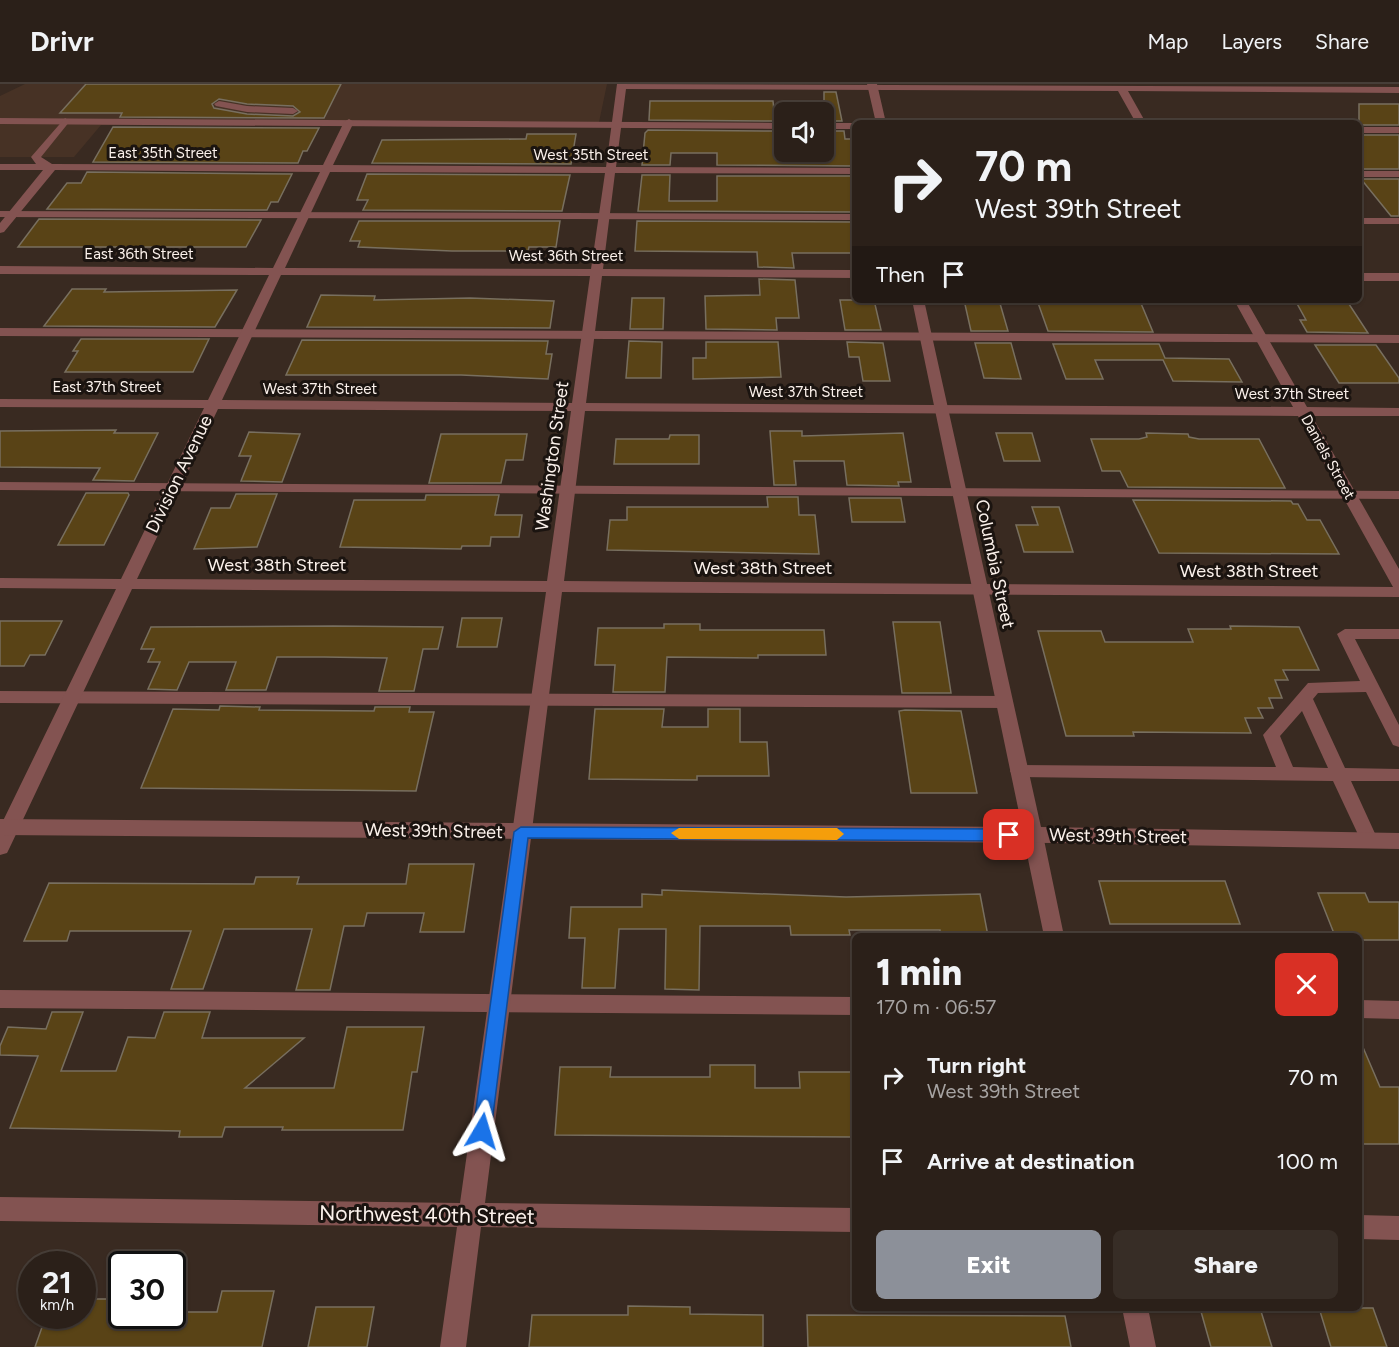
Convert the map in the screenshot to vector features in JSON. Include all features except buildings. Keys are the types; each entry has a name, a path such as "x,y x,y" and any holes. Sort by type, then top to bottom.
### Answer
{"street":[{"path":"622,85 1399,90"},
{"name":"Washington Street","path":"453,1347 622,85"},
{"path":"873,85 879,120"},
{"path":"1120,87 1139,120"},
{"path":"0,230 51,168 37,160 36,157 65,121"},
{"name":"Division Avenue","path":"0,847 5,827 72,697 350,122"},
{"name":"East 35th Street","path":"0,167 327,169"},
{"name":"West 35th Street","path":"327,169 852,171"},
{"path":"1362,174 1399,174"},
{"name":"East 36th Street","path":"0,270 277,272"},
{"name":"West 36th Street","path":"277,272 852,274"},
{"path":"1362,277 1399,277"},
{"name":"Columbia Street","path":"919,303 1053,933"},
{"name":"Daniels Street","path":"1242,303 1399,583"},
{"name":"East 37th Street","path":"0,403 213,404"},
{"name":"West 37th Street","path":"213,404 1399,412"},
{"name":"West 38th Street","path":"0,583 1399,592"},
{"name":"West 39th Street","path":"5,827 1033,835 1399,841"},
{"name":"Northwest 40th Street","path":"0,1209 852,1220"},
{"path":"1362,1227 1399,1228"},
{"path":"1136,1311 1143,1347"}],"lane":[{"path":"219,104 247,109 300,112"},
{"path":"311,112 347,115 351,118 350,122"},
{"path":"0,121 774,126"},
{"path":"834,126 852,126"},
{"path":"1362,130 1399,130"},
{"path":"0,214 852,217"},
{"path":"1362,221 1399,221"},
{"path":"0,332 1399,339"},
{"path":"0,486 1399,495"},
{"path":"1399,634 1344,634 1399,741"},
{"path":"1287,774 1271,735 1304,697 1314,687 1371,686"},
{"path":"0,697 1005,702"},
{"path":"1304,697 1369,840"},
{"path":"1020,771 1399,775"},
{"path":"0,999 852,1006"},
{"path":"1362,1009 1399,1010"}],"shaded area":[{"path":"25,84 607,84 598,127 101,125 74,157 0,157 0,96"}],"slow traffic":[{"path":"679,833 837,834"}],"route":[{"path":"482,1131 521,832 1009,835"}]}
